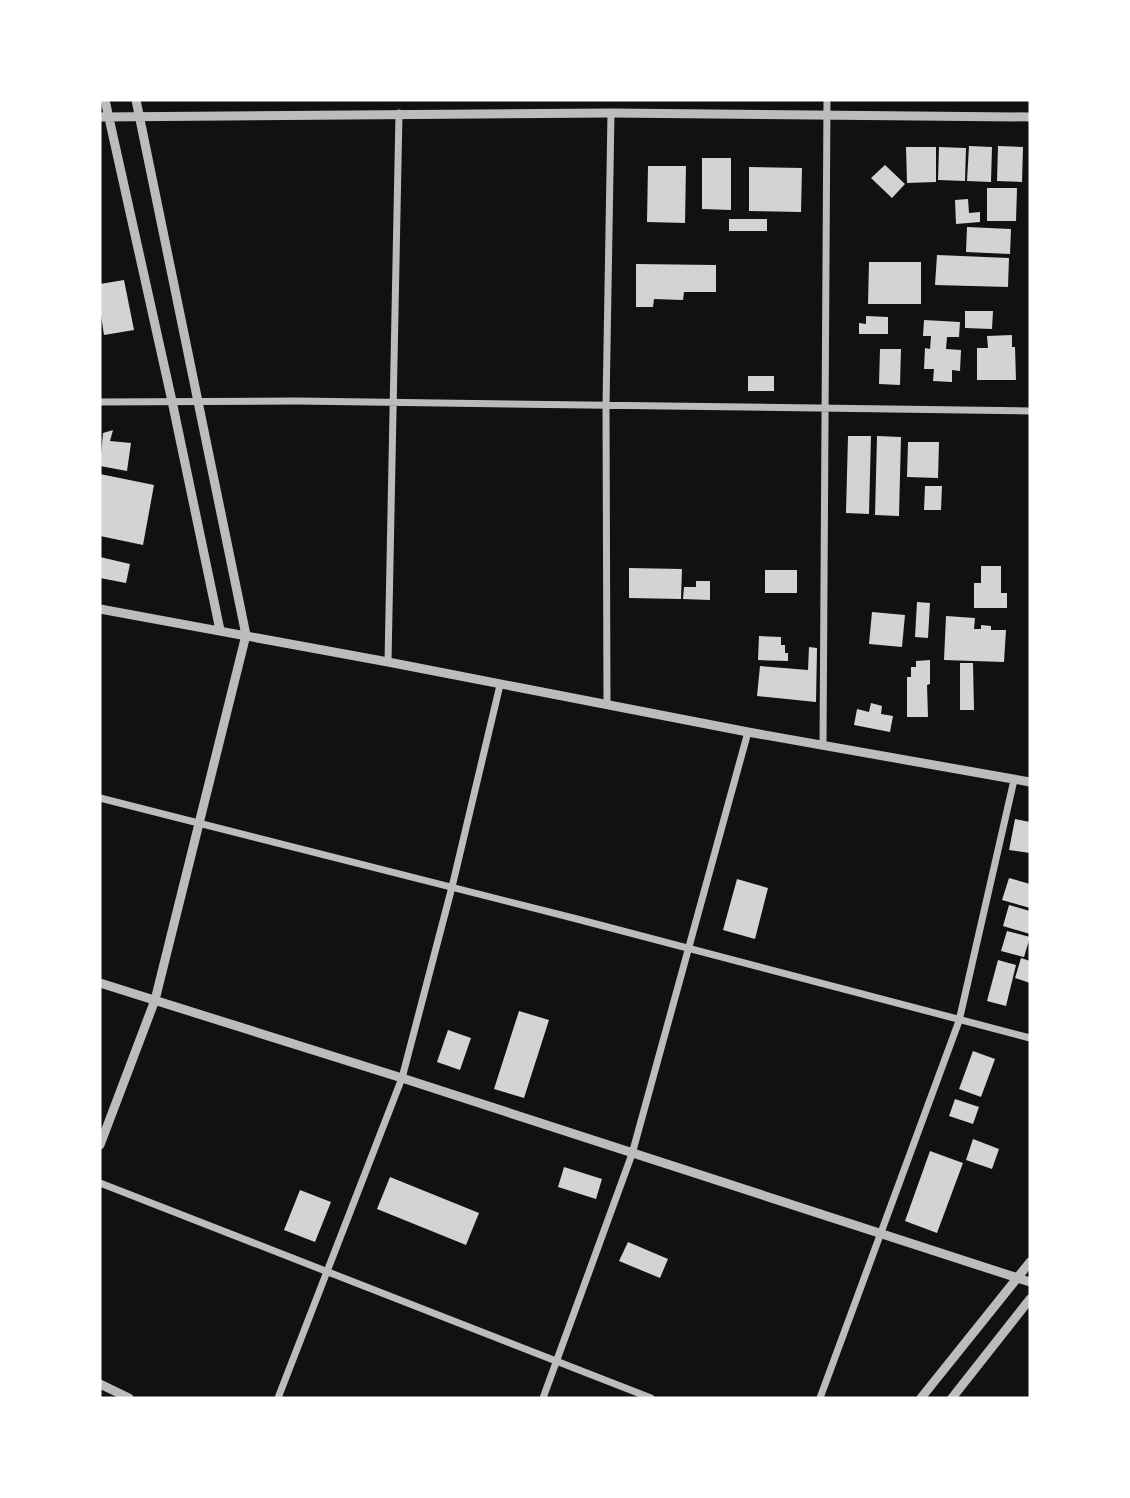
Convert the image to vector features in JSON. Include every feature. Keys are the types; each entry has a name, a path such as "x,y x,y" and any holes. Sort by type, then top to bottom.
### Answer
{"street":[{"path":"105,100 104,117 172,401 220,630"},
{"path":"100,1145 155,1000 246,635 136,100"},
{"path":"823,745 827,100"},
{"path":"104,117 400,113 1030,117"},
{"path":"388,662 400,113"},
{"path":"607,705 606,406 611,113"},
{"path":"100,402 199,400 1030,411"},
{"path":"100,609 748,733 1030,782"},
{"path":"278,1398 402,1078 452,887 500,685"},
{"path":"543,1398 632,1154 748,733"},
{"path":"820,1398 959,1021 1014,780"},
{"path":"100,798 1030,1038"},
{"path":"100,983 1030,1282"},
{"path":"100,1184 651,1398"},
{"path":"921,1398 1030,1262"},
{"path":"952,1398 1030,1299"},
{"path":"100,1384 129,1398"}],"building":[{"path":"969,146 992,147 991,182 967,181"},
{"path":"998,146 1023,147 1022,182 997,181"},
{"path":"906,147 936,147 936,182 907,183"},
{"path":"939,147 966,148 965,181 938,180"},
{"path":"702,158 731,158 731,210 702,209"},
{"path":"885,165 905,184 892,198 871,178"},
{"path":"648,166 686,166 685,223 647,222"},
{"path":"749,167 802,168 801,212 749,211"},
{"path":"987,188 1017,188 1016,221 987,221"},
{"path":"968,199 969,213 980,212 980,222 956,224 955,200"},
{"path":"729,219 767,219 767,231 729,231"},
{"path":"967,227 1011,229 1010,254 966,252"},
{"path":"937,255 1009,258 1008,287 935,285"},
{"path":"869,262 921,262 921,304 868,304"},
{"path":"636,264 716,265 716,292 684,292 683,300 654,299 653,307 636,307"},
{"path":"124,280 134,330 104,335 100,284"},
{"path":"965,311 993,311 992,329 965,328"},
{"path":"866,316 888,317 888,334 859,334 859,323 866,324"},
{"path":"924,320 960,322 959,337 947,337 946,349 961,350 960,371 952,370 952,382 933,381 934,369 924,369 925,348 930,349 931,336 923,336"},
{"path":"1012,335 1016,380 977,380 977,348 988,348 987,336"},
{"path":"880,349 901,349 900,385 879,384"},
{"path":"748,376 774,376 774,391 748,391"},
{"path":"113,430 110,441 131,443 127,471 100,466 103,433"},
{"path":"848,436 871,436 869,514 846,513"},
{"path":"877,436 901,437 899,516 875,515"},
{"path":"908,442 939,442 938,478 907,477"},
{"path":"100,474 154,485 143,545 100,536"},
{"path":"925,486 942,486 941,510 924,510"},
{"path":"100,557 130,564 126,583 100,578"},
{"path":"981,566 1001,566 1001,593 1007,593 1007,608 974,608 974,583 981,583"},
{"path":"629,568 682,569 681,599 629,598"},
{"path":"765,570 797,570 797,593 765,593"},
{"path":"696,581 710,581 710,600 683,599 684,587 696,587"},
{"path":"917,602 930,603 928,638 915,637"},
{"path":"872,612 905,615 902,647 869,644"},
{"path":"946,616 975,618 974,629 981,629 981,625 991,626 991,630 1006,630 1004,662 944,660"},
{"path":"759,636 781,637 781,645 785,645 785,653 788,653 788,661 758,660"},
{"path":"809,647 817,648 816,702 757,696 760,666 808,670"},
{"path":"930,660 930,684 927,685 928,717 907,717 907,677 911,677 911,667 916,667 916,661"},
{"path":"960,663 973,663 974,710 960,710"},
{"path":"871,703 882,706 881,714 893,716 890,732 854,725 857,709 869,712"},
{"path":"1015,819 1030,822 1030,853 1009,850"},
{"path":"1009,878 1030,884 1030,908 1002,900"},
{"path":"737,879 768,888 755,939 723,930"},
{"path":"1009,905 1030,911 1030,934 1003,926"},
{"path":"1007,931 1030,937 1024,957 1001,951"},
{"path":"1021,958 1030,961 1030,983 1015,978"},
{"path":"998,960 1016,965 1006,1006 987,1001"},
{"path":"519,1011 549,1020 524,1098 494,1089"},
{"path":"448,1030 471,1038 460,1070 437,1062"},
{"path":"973,1051 995,1059 981,1097 959,1089"},
{"path":"955,1099 979,1107 973,1124 949,1116"},
{"path":"973,1139 999,1149 992,1169 966,1160"},
{"path":"930,1151 963,1163 937,1233 905,1221"},
{"path":"564,1167 602,1179 596,1199 558,1187"},
{"path":"390,1177 479,1213 466,1245 377,1209"},
{"path":"300,1190 331,1202 315,1242 284,1230"},
{"path":"628,1242 668,1259 660,1278 619,1261"}]}
